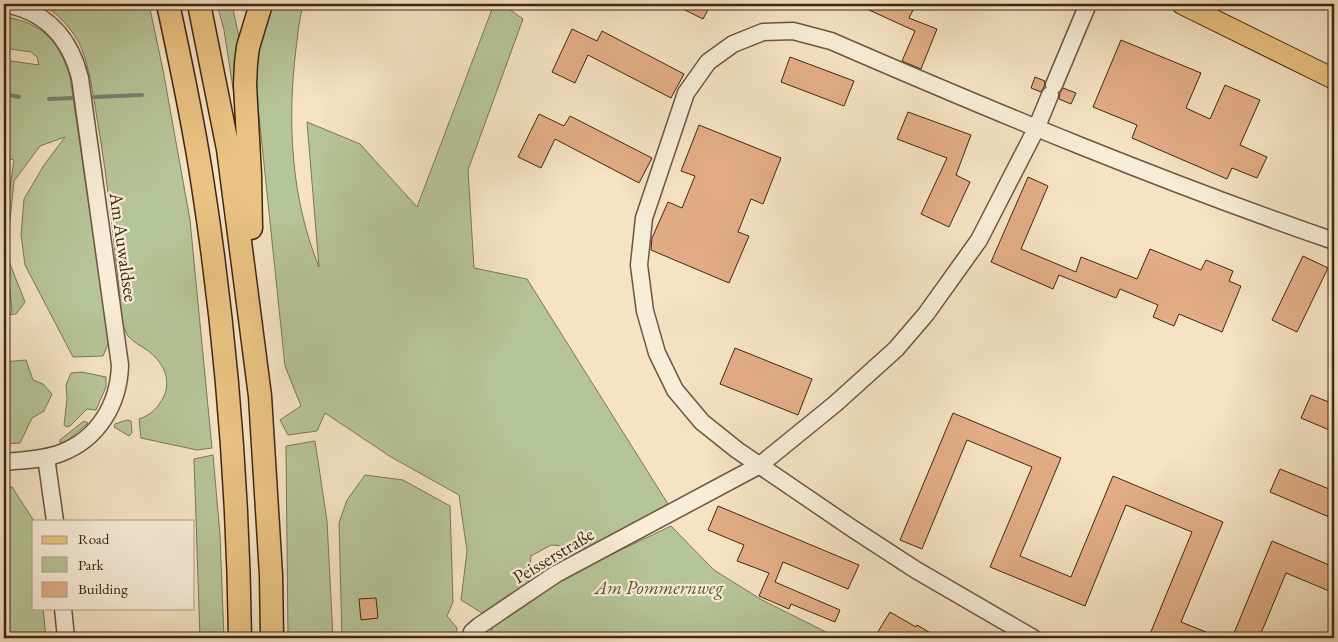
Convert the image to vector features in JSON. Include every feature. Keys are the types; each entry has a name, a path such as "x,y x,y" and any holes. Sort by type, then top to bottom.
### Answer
{"highway":[{"path":"162,4 177,44"},
{"path":"168,4 203,185 229,397 239,578 240,638"},
{"path":"199,4 228,149 260,396 272,638"},
{"path":"252,331 250,175 246,70 248,47 261,4"}],"main road":[{"path":"1182,4 1334,79"}],"street":[{"name":"Am Auwaldsee","path":"4,4 27,10 51,26 62,36 76,62 80,78 120,366 117,392 112,405 100,425 78,445 61,453 46,457 4,462"},
{"name":"Peisserstraße","path":"470,638 472,632 479,626 556,574 760,465 835,404 896,349 926,314 979,240 1036,129 1088,4"},
{"path":"1033,638 916,570 737,450 702,422 675,390 656,352 645,311 639,265 644,218 686,93 708,62 733,44 763,32 793,31 831,41 1036,129 1246,210 1334,241"},
{"path":"46,457 54,520"},
{"path":"63,610 66,638"}],"green space":[{"path":"40,4 149,4 190,220 212,448 197,450 141,438 139,419 151,413 162,400 167,383 166,376 157,359 130,338 123,326 105,170 93,91 84,55 78,41 64,22 53,11"},
{"path":"217,4 232,4 242,52 234,95 224,30"},
{"path":"270,4 304,4 299,26 293,76 292,132 297,187 302,214 319,267 307,122 360,144 417,207 494,4 502,4 523,19 468,170 474,268 527,279 668,504 587,548 551,545 531,556 528,587 482,613 461,600 467,551 459,495 391,457 325,413 317,431 288,435 280,420 301,406 285,366 256,87 258,40"},
{"path":"4,17 28,23 47,35 60,53 70,77 109,342 103,356 73,357 25,265 21,235 24,199 44,165 65,137 40,146 14,181 8,240 10,264 25,302 16,314 4,315 4,313 12,312 4,230 14,160 4,157 4,60 39,65 37,57 31,52 4,48"},
{"path":"26,360 33,380 43,384 52,394 44,411 32,418 20,443 4,444 4,362"},
{"path":"82,372 106,377 106,387 96,410 87,409 70,426 66,427 64,425 67,399 66,385 71,373"},
{"path":"127,420 131,421 132,433 129,436 114,427 115,424"},
{"path":"84,421 88,423 68,440 60,443 60,440"},
{"path":"315,441 327,521 333,638 288,638 286,446"},
{"path":"213,455 220,535 224,638 200,638 194,459"},
{"path":"365,475 403,480 450,506 453,602 447,616 457,628 456,638 342,638 339,523 347,500"},
{"path":"12,487 33,520 32,610 43,610 46,638 4,638 4,488"},
{"name":"Am Pommernweg","path":"671,526 714,570 762,600 838,638 496,638 488,635 501,616 558,580"}],"building":[{"path":"673,4 711,4 703,19"},
{"path":"856,4 916,4 909,18 937,29 921,69 902,61 915,31"},
{"path":"572,29 597,41 602,31 684,74 671,98 588,55 575,83 552,72"},
{"path":"1121,40 1201,73 1186,108 1210,119 1225,85 1260,100 1240,145 1267,157 1257,178 1232,168 1227,179 1132,138 1137,125 1093,107"},
{"path":"790,57 854,81 844,106 781,82"},
{"path":"1035,77 1045,81 1041,92 1031,88"},
{"path":"1063,88 1076,93 1071,104 1059,99"},
{"path":"908,112 971,135 956,175 970,182 949,227 921,214 947,158 897,139"},
{"path":"539,114 564,126 570,116 652,158 639,183 555,139 541,168 518,157"},
{"path":"699,125 781,158 763,204 751,199 738,232 749,236 729,283 651,250 652,238 668,202 682,208 695,176 681,171"},
{"path":"1028,177 1048,186 1021,249 1076,272 1081,257 1137,279 1150,249 1201,270 1206,260 1233,271 1229,281 1241,286 1222,332 1179,314 1174,326 1153,317 1158,305 1120,289 1116,298 1059,275 1053,289 991,262"},
{"path":"1303,256 1328,268 1297,332 1272,320"},
{"path":"735,348 812,379 798,415 720,384"},
{"path":"1311,395 1334,404 1334,432 1301,418"},
{"path":"953,413 1061,458 1020,556 1071,577 1113,476 1223,522 1181,622 1221,638 1162,638 1150,634 1192,532 1126,505 1085,606 990,567 1032,467 967,440 922,549 900,540"},
{"path":"1280,469 1334,491 1334,519 1270,492"},
{"path":"718,506 859,565 848,589 783,562 775,582 840,610 835,622 791,604 789,609 759,596 769,573 737,561 744,545 708,530"},
{"path":"1272,541 1334,567 1334,593 1286,573 1259,638 1232,638"},
{"path":"376,598 378,618 361,620 359,599"},
{"path":"890,612 916,627 917,625 939,638 874,638"}],"waterway":[{"path":"4,94 19,97"},
{"path":"94,97 142,95"},
{"path":"49,99 73,98"}]}
